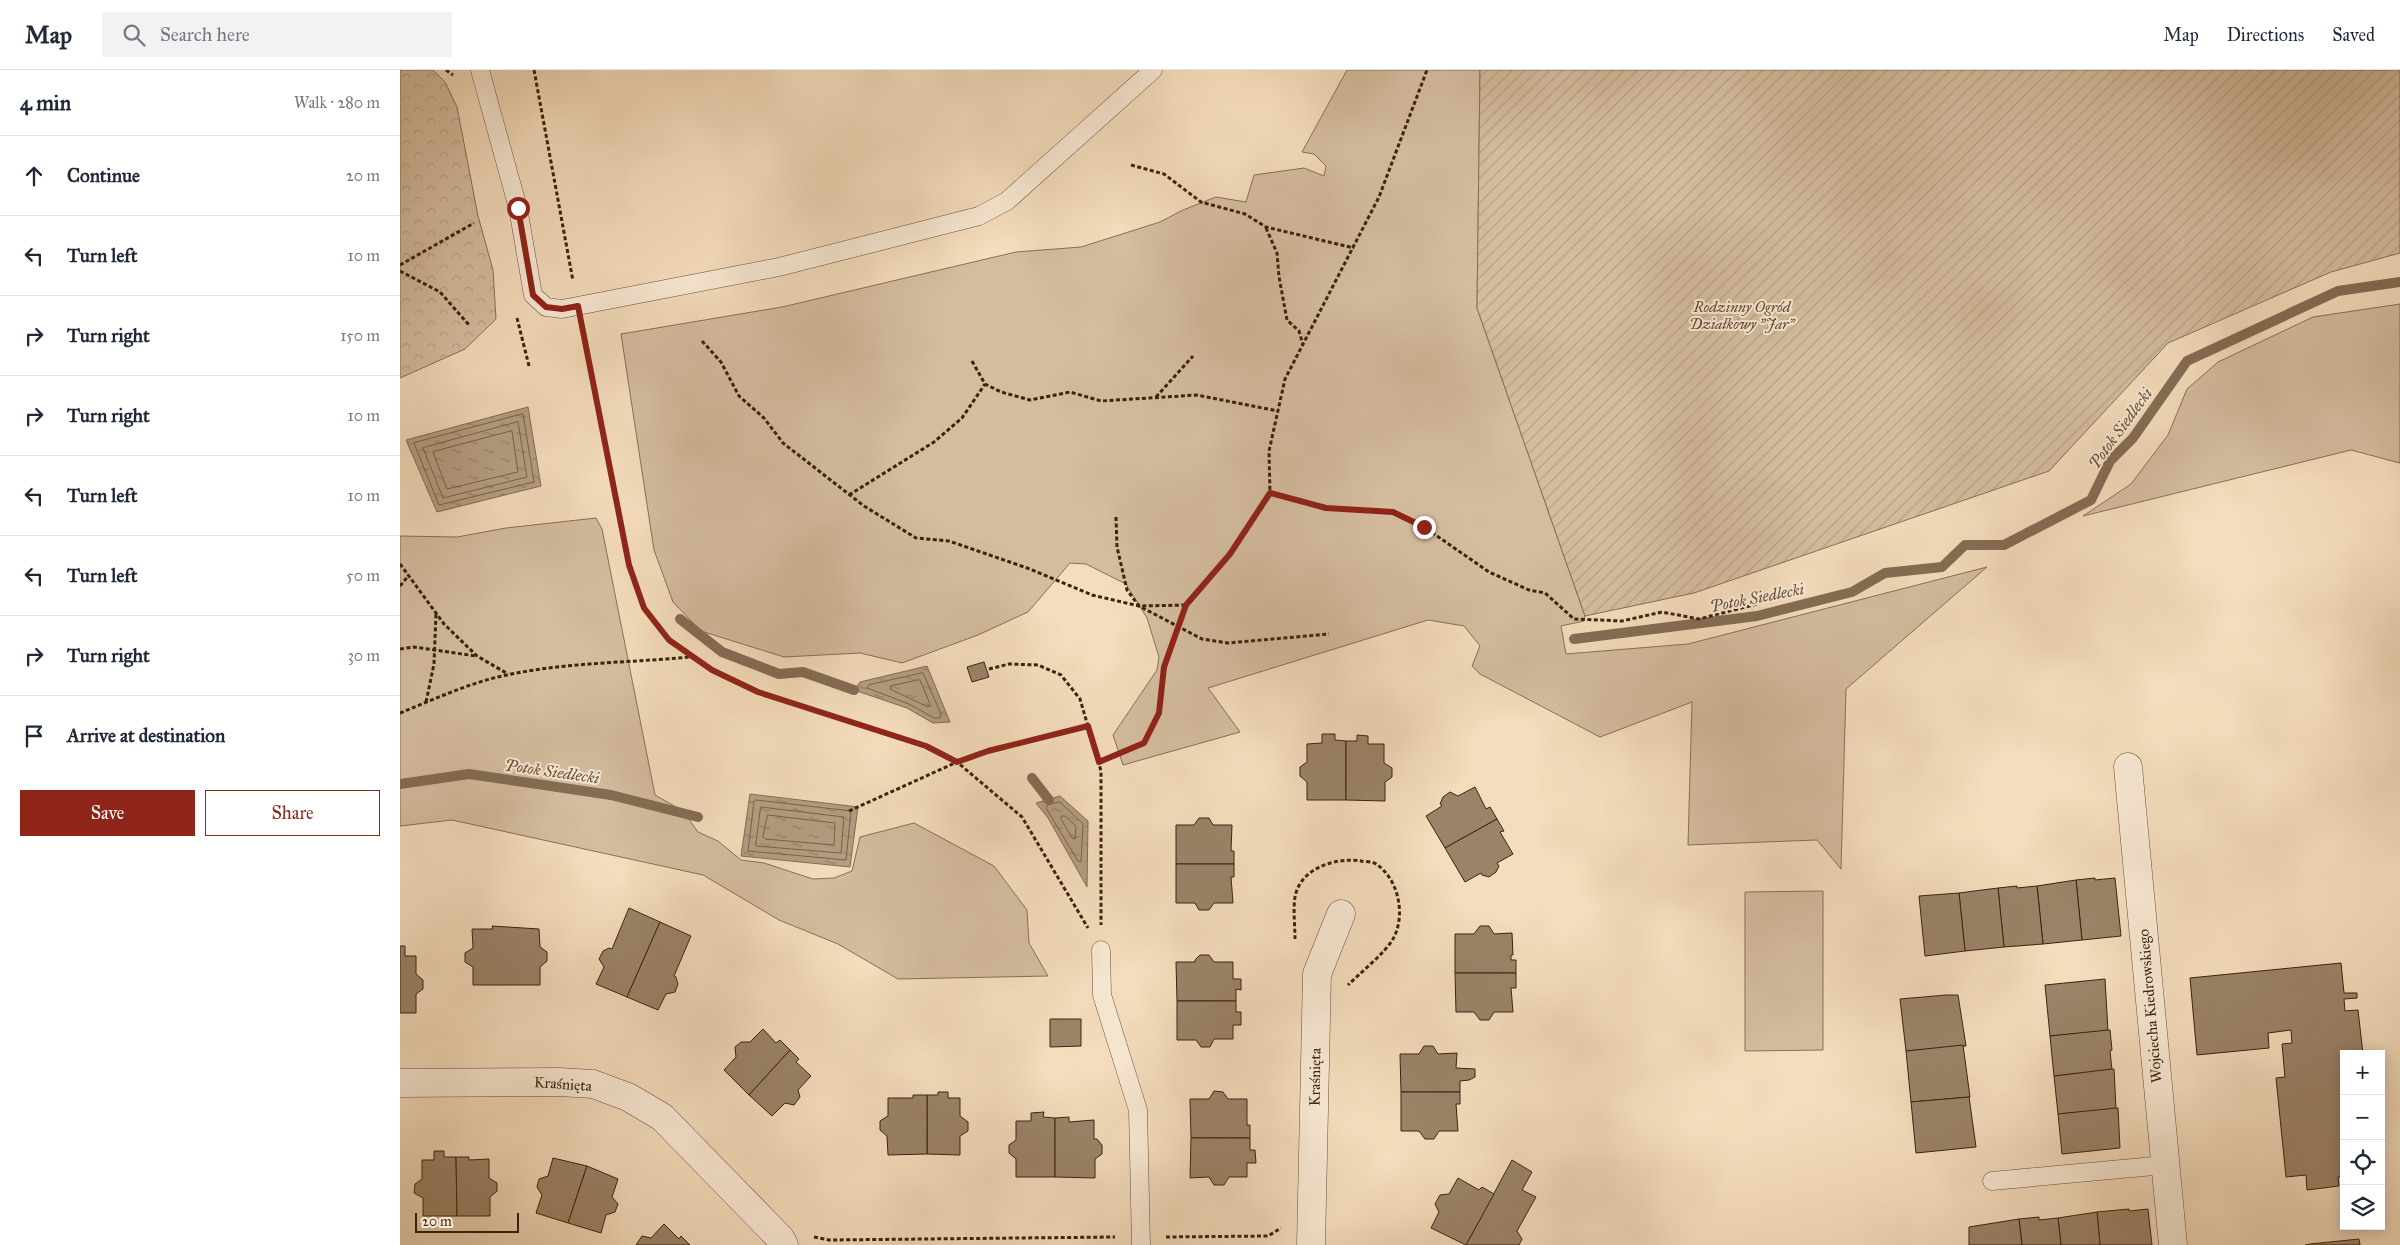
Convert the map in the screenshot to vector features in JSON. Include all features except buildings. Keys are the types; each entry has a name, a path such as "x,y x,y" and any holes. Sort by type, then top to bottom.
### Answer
{"street":[{"name":"Wojciecha Kiedrowskiego","path":"2128,767 2173,1245"},
{"name":"Kraśnięta","path":"1311,1245 1317,974 1341,914"},
{"name":"Kraśnięta","path":"400,1083 559,1082 594,1084 628,1097 662,1117 780,1238 796,1240"}],"lane":[{"path":"480,70 518,208 533,295 546,307 562,309 779,267 979,216 1007,201 1153,70"},
{"path":"1101,950 1102,994 1138,1110 1141,1241"},
{"path":"1992,1181 2165,1164"}],"path":[{"path":"534,70 629,565 644,608 669,640 689,657 712,670 758,692 926,746 957,762 1022,817 1101,950"},
{"path":"1099,762 1144,743 1159,713 1164,667 1186,605 1230,554 1270,493 1269,451 1285,379 1379,197 1427,70"},
{"path":"1131,165 1164,174 1200,202 1245,214 1266,227 1354,248"},
{"path":"400,265 474,223"},
{"path":"1266,227 1277,253 1279,277 1288,320 1299,331 1303,345"},
{"path":"400,271 440,292 469,325"},
{"path":"702,341 721,362 739,396 764,418 783,443 849,495 916,538 949,541 1030,569 1092,595 1139,606 1186,605"},
{"path":"1156,398 1194,356"},
{"path":"972,361 985,384 1001,392 1030,400 1070,392 1101,402 1197,395 1278,412"},
{"path":"849,495 904,463 934,442 962,418 985,384"},
{"path":"1270,493 1326,508 1393,512 1424,527 1489,572 1529,590 1546,593 1574,619 1622,621 1662,612 1699,619 1757,604"},
{"path":"1116,517 1117,548 1127,590 1139,606 1202,639 1228,643 1330,634"},
{"path":"400,564 444,624 477,656 508,674"},
{"path":"400,586 409,575"},
{"path":"426,703 435,651 436,613"},
{"path":"400,649 414,647 477,656"},
{"path":"400,713 485,680 508,674 606,663 689,657"},
{"path":"989,669 1009,664 1038,665 1061,675 1080,699 1101,771 1101,950"},
{"path":"849,811 957,762 988,751 1088,726"},
{"path":"1295,946 1295,896 1305,878 1322,865 1348,859 1375,863 1390,879 1398,895 1400,916 1393,939 1342,992"},
{"path":"796,1240 1141,1241 1268,1236 1281,1228 1286,1221"},
{"path":"829,1240 829,1245"}],"green space":[{"path":"400,70 433,70 445,82 457,107 478,216 493,270 496,319 465,349 400,378"},
{"path":"1347,70 1480,70 1477,308 1585,616 1584,621 1561,626 1566,654 1688,644 1987,567 1846,689 1841,869 1817,840 1688,845 1692,702 1600,737 1480,674 1472,666 1480,646 1464,626 1428,620 1208,688 1240,732 1123,765 1113,735 1157,670 1159,657 1147,618 1126,584 1086,564 1070,563 1028,612 978,635 902,663 860,653 784,657 701,631 673,602 654,550 621,334 782,307 1016,252 1081,247 1160,222 1183,210 1216,197 1246,202 1254,175 1304,168 1324,176 1326,166 1314,154 1302,152"},
{"name":"Rodzinny Ogród Działkowy \"Jar\"","path":"1480,70 2400,70 2400,253 2331,272 2168,343 2049,471 1694,593 1585,616 1477,308"},
{"path":"2400,304 2400,463 2351,450 2083,516 2131,484 2168,435 2187,389 2218,362 2313,317"},
{"path":"596,518 602,529 655,795 683,811 698,832 718,841 741,860 764,863 813,879 834,878 852,871 860,837 914,823 994,866 1027,910 1029,943 1048,976 898,979 838,944 779,920 703,875 452,820 400,826 400,536 457,537 506,528"},
{"path":"1823,891 1823,1050 1745,1051 1745,892"}],"water":[{"path":"528,407 541,486 437,512 406,440"},
{"path":"927,666 950,722 933,723 907,708 854,690 860,682"},
{"path":"750,794 858,807 850,867 741,856"},
{"path":"1060,796 1088,821 1087,887 1048,818 1036,803"}],"waterway":[{"name":"Potok Siedlecki","path":"1574,639 1757,616 1852,592 1885,573 1942,567 1965,545 2004,545 2091,500 2110,461 2133,438 2187,361 2338,291 2400,282"},
{"path":"680,619 722,652 779,674 803,672 854,690"},
{"name":"Potok Siedlecki","path":"400,784 469,774 611,795 698,817"},
{"name":"Potok Siedlecki","path":"1032,778 1049,800"}],"route":[{"path":"518,208 530,287 533,295 546,307 562,309 578,306 621,530 629,565 644,608 669,640 689,657 758,692 926,746 957,762 988,751 1088,726 1099,762 1144,743 1159,713 1164,667 1186,605 1230,554 1270,493 1326,508 1393,512 1424,527"}]}
